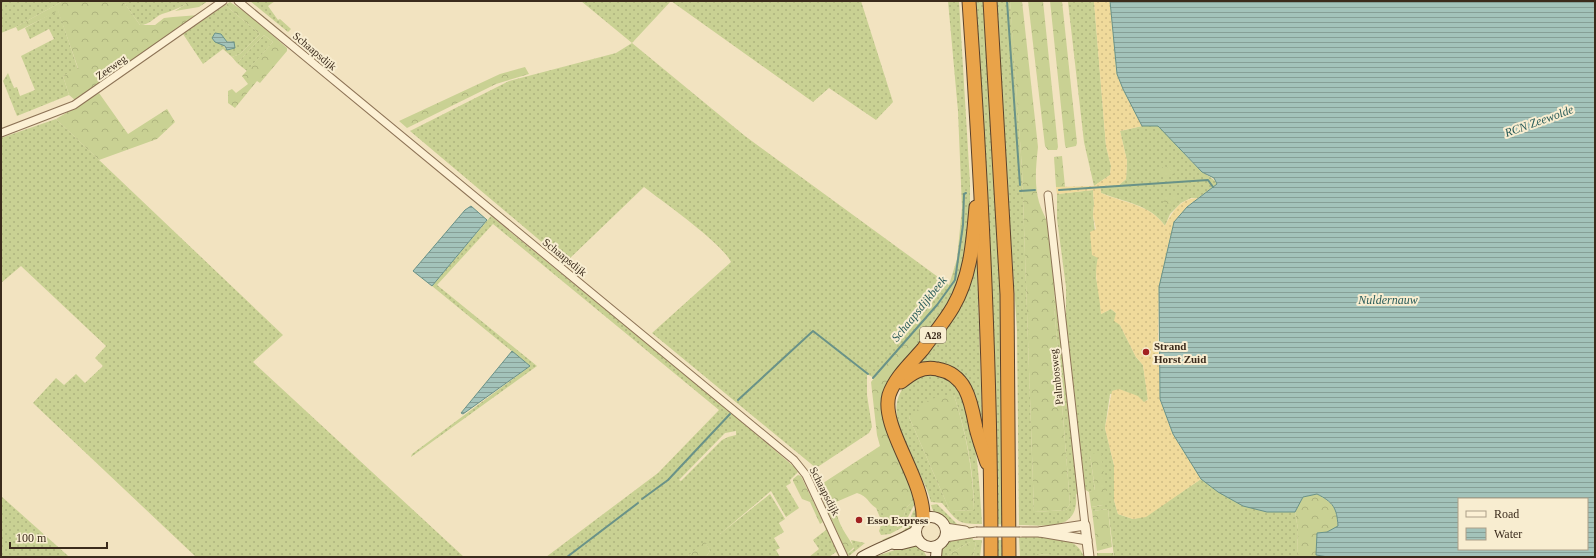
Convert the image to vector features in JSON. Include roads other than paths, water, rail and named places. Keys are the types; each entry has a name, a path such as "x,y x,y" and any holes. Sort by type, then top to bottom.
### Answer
{"highway":[{"name":"A28","path":"969,1 986,261 991,474 991,557"},
{"path":"990,1 1007,294 1010,557"},
{"name":"A28","path":"929,519 917,485 887,413 889,396 895,383 944,320 960,293 968,270 973,246 980,159"},
{"name":"A28","path":"929,519 926,492 898,431 894,415 893,402 896,393 901,383 911,374 922,369 932,368 946,370 957,378 966,388 980,443 991,474"}],"main road":[{"path":"917,536 918,524 929,519 942,523 945,532 932,546 930,557"},
{"path":"862,557 894,544 900,538 917,536 932,546 936,557"}],"street":[{"name":"Zeeweg","path":"1,133 74,105 223,1"},
{"name":"Schaapsdijk","path":"238,1 794,460 806,474 844,557"},
{"name":"Palmbosweg","path":"1048,195 1089,557"},
{"path":"945,532 1039,532 1085,525"},
{"path":"1039,532 1087,540"}],"water":[{"name":"Nuldernauw","path":"1110,1 1595,1 1595,557 1328,557 1316,555 1317,533 1327,532 1338,526 1335,510 1327,500 1317,494 1303,497 1295,512 1267,512 1243,506 1218,492 1201,479 1173,434 1160,399 1159,287 1174,222 1187,207 1217,184 1214,178 1202,172 1158,126 1142,126 1117,74"},
{"path":"215,33 221,34 227,42 234,42 235,48 227,50 225,46 215,42 212,38"},
{"path":"471,206 487,220 432,286 413,271 465,210"},
{"path":"512,351 530,366 463,414 461,413"}],"waterway":[{"path":"1007,1 1020,185"},
{"name":"Schaapsdijkbeek","path":"1059,190 1208,180 1213,187"},
{"name":"Schaapsdijkbeek","path":"1020,191 1035,190"},
{"name":"Schaapsdijkbeek","path":"873,378 937,305 955,280 963,225 964,194 966,193"},
{"name":"Schaapsdijkbeek","path":"738,400 813,331 868,374"},
{"name":"Schaapsdijkbeek","path":"642,499 668,480 730,414"},
{"name":"Schaapsdijkbeek","path":"567,557 638,503"}],"place":[{"name":"Strand Horst Zuid","path":"1146,352"},
{"name":"Esso Express","path":"859,520"}],"water label":[{"name":"RCN Zeewolde","path":"1539,121"}]}
